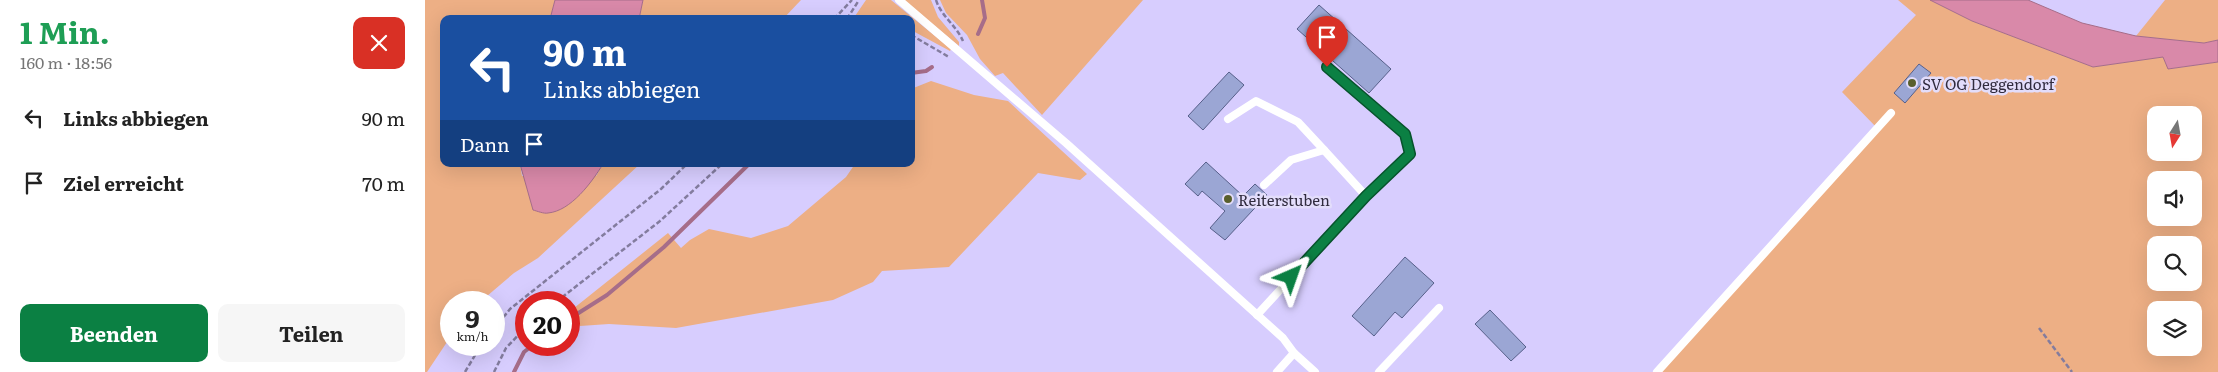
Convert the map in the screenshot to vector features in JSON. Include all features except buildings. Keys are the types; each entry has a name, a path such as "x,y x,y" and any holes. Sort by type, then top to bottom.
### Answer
{"lane":[{"path":"899,0 1038,119 1257,314 1315,372"},
{"path":"1257,314 1366,196 1410,154 1405,134 1327,67"},
{"path":"1228,119 1256,101 1298,122 1366,196"},
{"path":"1657,372 1891,113"},
{"path":"1264,185 1291,160 1324,150"},
{"path":"1379,372 1439,308"},
{"path":"1277,372 1294,353"}],"path":[{"path":"838,15 852,0"},
{"path":"850,15 859,0"},
{"path":"505,315 661,189 684,167"},
{"path":"570,291 660,221 719,167"},
{"path":"2039,328 2073,372"},
{"path":"494,372 506,348 515,339"},
{"path":"465,372 474,356"}],"shaded area":[{"path":"425,0 555,0 551,15 440,15 440,167 520,167 522,176 596,176 601,167 637,167 538,258 514,273 493,291 440,291 440,352 427,372 425,372"},
{"path":"555,0 643,0 640,15 551,15"},
{"path":"643,0 801,0 787,15 640,15"},
{"path":"866,0 891,0 909,15 856,15"},
{"path":"903,0 931,0 938,17 959,42 959,46"},
{"path":"940,0 1143,0 1042,115 1003,73 995,76 980,59 967,35 946,13"},
{"path":"1898,0 1930,0 1972,21 2093,67 2163,57 2169,69 2218,62 2218,372 1658,372 1877,128 1842,92 1916,15"},
{"path":"1930,0 2028,0 2082,23 2136,36 2204,43 2218,40 2218,62 2168,69 2163,57 2093,67 1972,21"},
{"path":"2165,0 2218,0 2218,40 2204,43 2136,36"},
{"path":"915,20 951,49 950,51 915,32"},
{"path":"931,81 974,95 1008,101 1087,174 1080,180 1038,173 949,267 882,271 873,282 833,300 676,328 609,324 580,326 580,303 668,233 681,248 690,240 709,229 751,238 788,226 846,177 853,167 915,167 915,87"},
{"path":"521,167 601,167 580,195 565,207 546,213 533,210"}],"waterway":[{"path":"978,34 985,18 982,0"},
{"path":"915,72 926,71 932,67"},
{"path":"580,312 607,295 664,247 746,167"},
{"path":"514,372 522,356"}],"place":[{"name":"SV OG Deggendorf","path":"1912,83"},
{"name":"Reiterstuben","path":"1228,199"}],"route":[{"path":"1291,277 1366,196 1410,154 1405,134 1327,67"}]}
